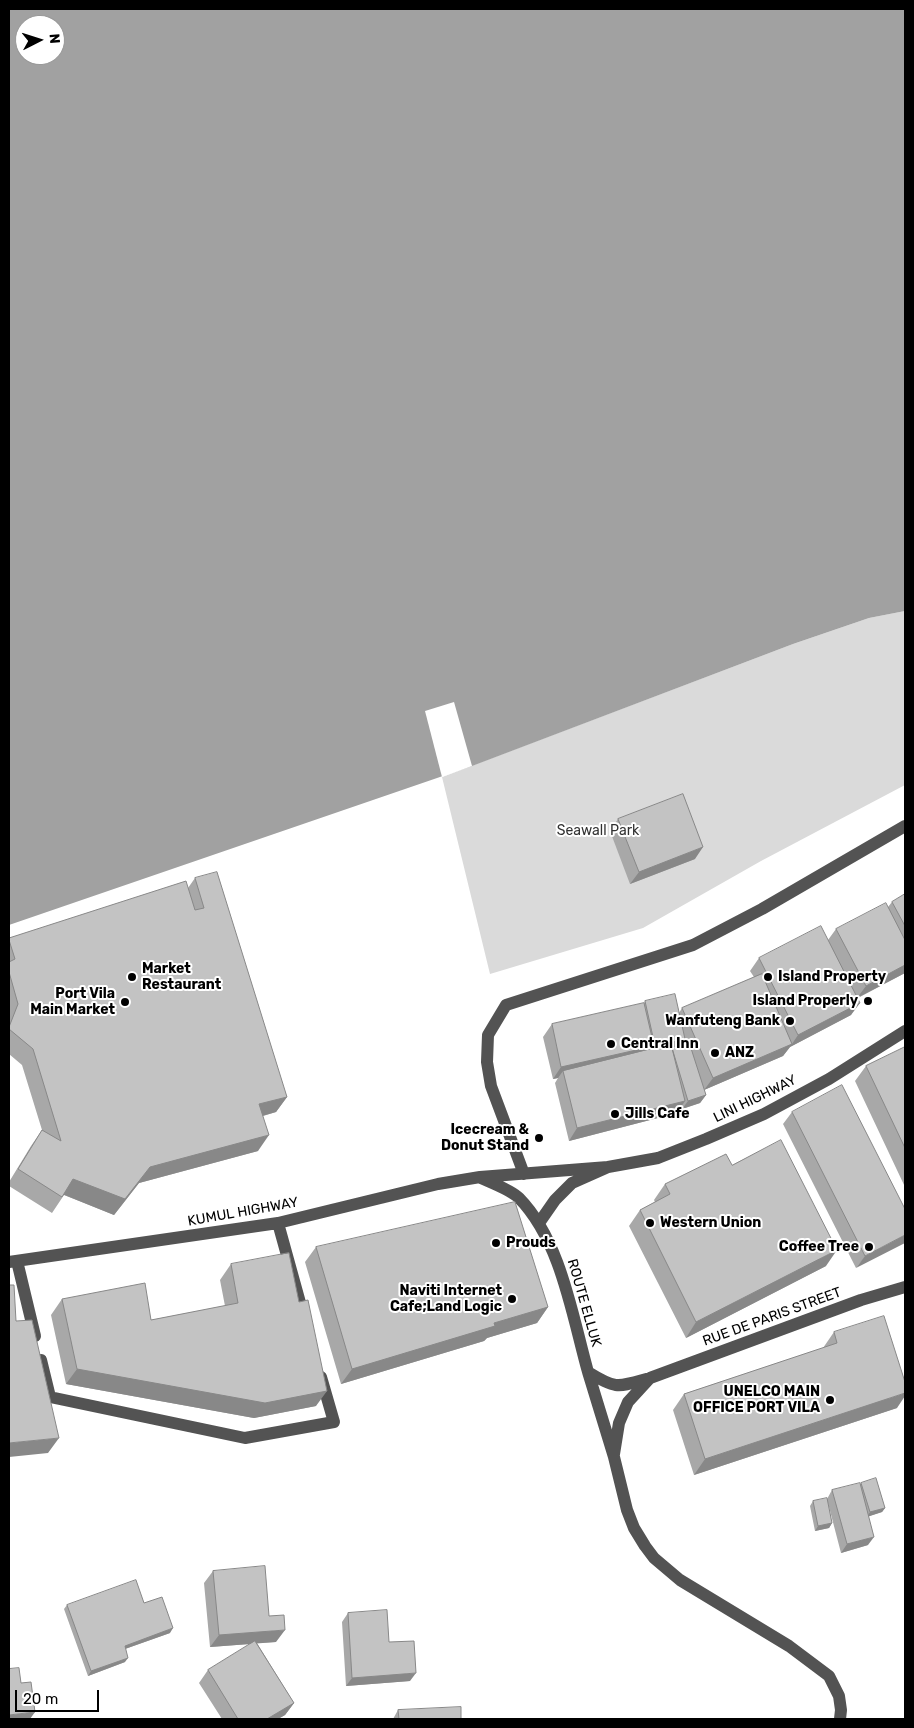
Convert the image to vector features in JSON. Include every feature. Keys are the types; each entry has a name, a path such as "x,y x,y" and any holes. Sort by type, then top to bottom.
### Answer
{"street":[{"path":"524,1174 491,1086 487,1062 488,1035 506,1005 693,945 762,909 905,826"},
{"name":"LINI HIGHWAY","path":"480,1177 608,1167 658,1158 764,1114 828,1079 905,1031"},
{"name":"LINI HIGHWAY","path":"539,1223 555,1200 572,1183 608,1167"},
{"name":"ROUTE ELLUK","path":"480,1177 517,1196 539,1223 558,1263 614,1457 627,1510 634,1528 654,1558 680,1580 788,1646 822,1670 828,1676 839,1696 840,1719"},
{"name":"KUMUL HIGHWAY","path":"13,1262 278,1223 438,1184 480,1177"},
{"path":"278,1223 307,1328"},
{"path":"13,1262 50,1397 245,1438 334,1422 318,1366"},
{"name":"RUE DE PARIS STREET","path":"588,1372 606,1384 621,1386 650,1378 861,1300 905,1287"},
{"name":"RUE DE PARIS STREET","path":"614,1457 619,1423 628,1402 650,1378"}],"green space":[{"name":"Seawall Park","path":"905,611 905,785 761,861 643,928 490,974 442,777 793,644 869,618"}],"shaded area":[{"path":"9,9 905,9 905,611 869,618 793,644 472,766 9,925"}],"pier":[{"path":"454,702 472,766 442,777 425,711"}],"building":[{"path":"683,794 703,847 639,872 618,819"},
{"name":"Port Vila Main Market","path":"217,872 287,1097 259,1104 269,1135 150,1167 125,1199 73,1179 62,1197 18,1169 42,1130 61,1141 33,1049 9,1029 18,1004 9,972 9,962 15,959 9,938 186,881 195,910 204,908 195,878"},
{"path":"905,894 905,926 892,902"},
{"path":"886,903 905,940 905,965 866,986 836,929"},
{"path":"821,926 860,1003 798,1035 759,958"},
{"path":"762,974 792,1044 713,1078 682,1008"},
{"path":"675,994 685,1039 655,1046 645,1001"},
{"path":"644,1003 654,1046 561,1067 552,1024"},
{"path":"689,1042 706,1095 688,1101 672,1048"},
{"path":"671,1044 685,1101 577,1128 563,1071"},
{"path":"905,1047 905,1148 866,1066"},
{"path":"842,1085 905,1209 905,1235 865,1256 792,1112"},
{"path":"781,1140 837,1250 696,1322 640,1210 670,1194 665,1184 726,1154 732,1165"},
{"path":"515,1202 548,1307 494,1323 495,1326 352,1369 316,1247"},
{"path":"289,1253 299,1302 308,1300 327,1391 265,1403 77,1369 62,1299 145,1283 151,1320 238,1303 231,1264"},
{"path":"9,1285 14,1285 16,1321 32,1320 59,1438 9,1443"},
{"path":"884,1316 905,1382 905,1393 705,1459 684,1394 837,1343 834,1332"},
{"path":"876,1478 885,1508 870,1512 861,1483"},
{"path":"860,1483 874,1537 847,1544 832,1490"},
{"path":"827,1498 832,1523 818,1526 813,1501"},
{"path":"265,1566 269,1616 284,1615 285,1630 219,1635 213,1571"},
{"path":"136,1580 144,1603 162,1597 173,1628 125,1646 128,1658 91,1671 67,1605"},
{"path":"387,1610 389,1642 414,1641 416,1673 352,1678 348,1613"},
{"path":"255,1641 294,1703 267,1719 238,1719 208,1670"},
{"path":"19,1668 21,1683 31,1682 35,1712 9,1715 9,1669"},
{"path":"461,1707 461,1719 399,1719 398,1710"}],"place":[{"name":"Market Restaurant","path":"132,977"},
{"name":"Island Property","path":"768,977"},
{"name":"Island Properly","path":"868,1001"},
{"name":"Port Vila Main Market","path":"125,1002"},
{"name":"Wanfuteng Bank","path":"790,1021"},
{"name":"Central Inn","path":"611,1044"},
{"name":"ANZ","path":"715,1053"},
{"name":"Jills Cafe","path":"615,1114"},
{"name":"Icecream & Donut Stand","path":"539,1138"},
{"name":"Western Union","path":"650,1223"},
{"name":"Prouds","path":"496,1243"},
{"name":"Coffee Tree","path":"869,1247"},
{"name":"Naviti Internet Cafe;Land Logic","path":"512,1299"},
{"name":"UNELCO MAIN OFFICE PORT VILA","path":"830,1400"}]}
